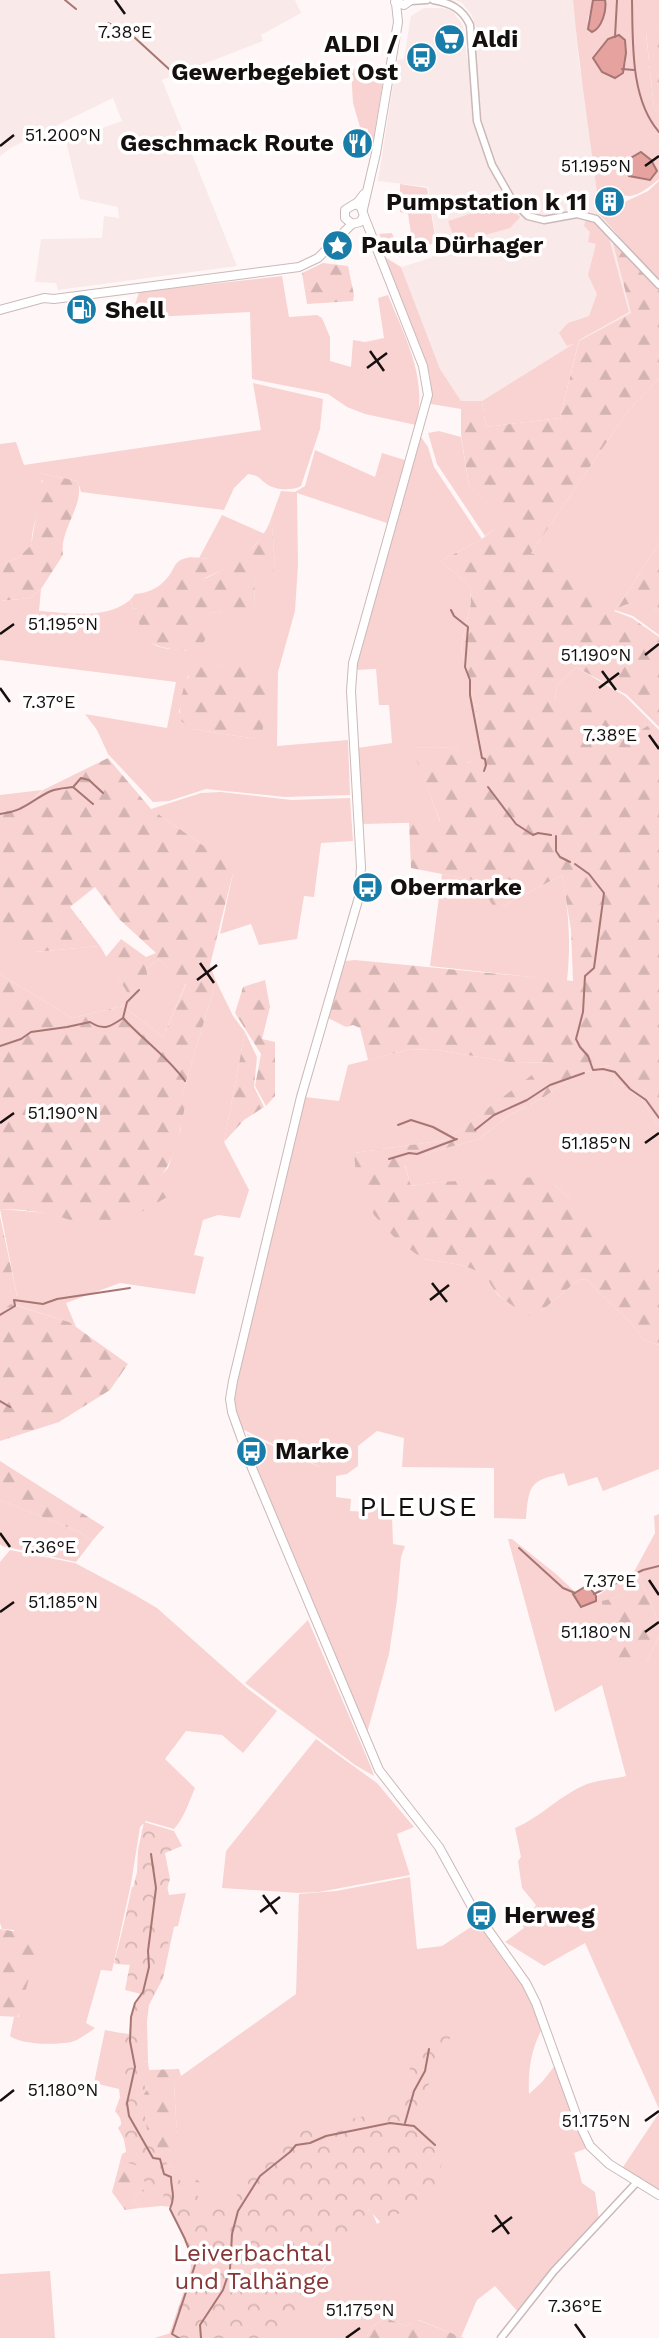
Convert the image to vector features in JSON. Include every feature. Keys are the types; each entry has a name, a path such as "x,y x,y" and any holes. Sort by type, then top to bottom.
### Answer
{"main road":[{"path":"0,312 54,299 287,270 306,265 318,258 356,216 367,191 403,2"},
{"path":"356,216 369,233 423,366 428,391 425,412 354,655 351,678 361,867 359,897 301,1097 254,1287 230,1405 237,1430 379,1770 439,1846 472,1907 526,1983 590,2146 609,2164 659,2195"}],"street":[{"path":"403,2 427,0"},
{"path":"433,0 454,6 470,24 477,121 492,165 512,200 528,216 544,220 577,214 595,218 659,285"},
{"path":"501,2338 554,2271 638,2181"}],"shaded area":[{"path":"0,0 295,0 301,13 261,35 263,41 162,80 237,266 58,290 56,283 35,282 41,239 102,238 104,216 119,218 118,207 80,199 66,141 122,121 113,98 12,147 0,156"},
{"path":"455,0 573,0 599,214 608,226 631,313 579,341 482,401 461,401 440,369 401,267 431,258 438,251 428,187 378,181 397,60 404,59 411,16 424,8 452,11 463,25 467,59 476,59 476,27 471,14 462,3"},
{"path":"593,0 605,0 605,4 601,23 592,32 588,29"},
{"path":"619,35 625,40 626,53 623,73 615,78 602,72 593,58 608,39"},
{"path":"641,152 651,160 657,171 650,180 629,176 623,169 629,159"},
{"path":"588,1585 596,1596 596,1601 581,1607 573,1594"}],"green space":[{"path":"573,0 593,0 587,23 605,0 659,0 659,31 646,33 654,108 659,115 659,179 637,194 613,197 614,203 599,210 582,79","holes":["615,35 625,40 626,62 621,76 593,58 603,44"]},
{"path":"659,31 659,115 654,108 646,32"},
{"path":"382,66 385,69 373,142 369,142 368,129 360,127 353,103 351,71 356,68"},
{"path":"659,181 659,281 599,214 648,191"},
{"path":"400,184 427,188 436,242 400,257 387,249 379,234 392,233 396,244 412,240 408,214 400,212"},
{"path":"504,203 520,217 510,228 456,243 448,221"},
{"path":"586,219 594,222 608,235 629,312 579,340 560,418 486,427 482,401 575,343 567,346 559,333 568,323 589,316 597,294 588,275 596,244 588,242 590,232 584,226"},
{"path":"612,240 659,288 659,379 628,411 531,553 565,570 618,607 659,543 659,610 630,604 614,611 632,618 659,637 659,727 627,695 576,667 557,685 555,700 581,693 595,696 612,728 633,735 652,723 659,730 659,1127 641,1098 614,1081 609,1065 574,1076 544,1097 508,1116 479,1139 432,1152 405,1166 411,1186 437,1182 540,1177 555,1185 650,1273 659,1266 659,1345 644,1340 631,1323 586,1279 578,1280 539,1313 530,1316 498,1294 487,1275 462,1265 423,1259 396,1239 374,1215 357,1183 354,1153 446,1140 549,1062 515,1063 432,1049 407,1050 368,1060 360,1028 353,1025 346,1027 328,1018 345,961 573,981 571,930 562,875 503,906 493,906 478,881 411,868 409,822 440,821 412,748 456,747 468,763 482,756 476,711 461,647 471,603 470,587 441,561 482,539 505,520 469,486 461,435 461,401 482,401 486,427 560,418 579,341 631,313"},
{"path":"383,256 401,267 440,369 461,401 461,409 431,404 430,375"},
{"path":"323,263 348,266 353,301 307,304 302,273"},
{"path":"282,276 289,317 317,315 322,318 330,337 330,361 351,367 353,340 365,342 384,338 378,298 388,295 417,374 419,408 416,425 365,414 347,407 328,394 252,379 250,312 135,318 133,311 139,292"},
{"path":"659,379 659,543 618,607 638,602 659,610 659,635 633,616 615,610 617,607 531,553 628,411"},
{"path":"253,383 323,399 320,429 301,486 275,488 248,474 234,488 224,510 81,492 78,481 39,473 42,491 32,544 19,557 0,566 0,444 16,442 24,465 261,430"},
{"path":"439,431 461,437 469,486 506,520 485,536 437,464 428,433"},
{"path":"421,437 428,447 434,467 482,539 441,561 470,587 471,603 461,647 476,711 482,757 467,763 456,747 413,748 440,822 362,824 357,748 392,743 389,705 379,705 376,669 355,670"},
{"path":"315,450 375,477 382,453 405,460 387,523 297,493 298,565 295,611 278,672 277,746 348,740 350,795 285,797 206,789 169,801 153,802 108,754 97,730 85,714 167,728 176,682 0,660 0,601 31,598 41,589 39,611 99,613 130,600 133,608 138,609 143,634 151,643 186,651 207,625 210,613 254,606 255,577 275,567 272,525 269,524 281,491 295,492 305,486","holes":["211,665 255,667 264,713 261,730 256,739 193,729 179,712 188,676"]},
{"path":"39,473 78,481 78,499 65,536 63,555 41,589 31,598 0,601 0,566 19,557 32,544 42,491 39,485 43,481 36,477"},
{"path":"222,515 265,534 239,562 203,579 211,559 199,558"},
{"path":"269,524 272,525 275,566 272,573 255,577 254,607 210,613 206,638 202,645 192,650 175,650 147,640 142,633 138,609 133,608 130,600 135,594 156,587 169,576 178,562 186,558 212,559 204,579 214,574 250,550"},
{"path":"201,666 267,666 273,683 262,735 256,739 193,729 181,721 181,702 190,674"},
{"path":"576,667 625,696 652,723 633,735 555,701 557,685"},
{"path":"108,758 151,809 204,846 224,845 233,873 210,965 216,981 182,1096 186,1100 180,1132 169,1163 158,1180 167,1197 102,1235 53,1215 0,1209 0,974 72,1018 123,1006 163,1037 186,984 158,959 146,969 150,988 128,994 106,957 121,939 146,957 156,953 119,919 95,887 70,907 100,946 35,952 14,943 0,928 0,812 25,808 43,790"},
{"path":"42,790 25,808 0,812 0,795"},
{"path":"221,792 292,800 350,798 353,841 321,843 314,897 304,896 297,939 259,945 251,924 220,934 233,873 204,846 151,809 201,793"},
{"path":"442,874 478,881 503,906 562,875 569,928 567,981 430,966"},
{"path":"0,928 35,952 100,946 128,994 146,969 158,959 186,983 163,1037 123,1006 72,1018 0,974"},
{"path":"265,980 270,1007 262,1039 275,1042 275,1096 266,1106 255,1086 261,1054 235,1013 243,987"},
{"path":"216,981 233,1016 245,1032 224,1142 249,1190 240,1218 218,1215 203,1220 194,1255 204,1257 195,1294 120,1283 66,1303 76,1327 69,1322 12,1304 0,1312 0,1296 17,1296 0,1209 47,1213 75,1221 157,1180 168,1168 181,1128 182,1096"},
{"path":"245,1032 257,1057 254,1087 264,1107 244,1120 224,1142"},
{"path":"432,1049 515,1063 550,1062 446,1140 354,1153 423,1259 462,1265 488,1275 500,1297 539,1313 578,1280 586,1279 631,1323 644,1340 659,1345 659,1469 603,1491 597,1477 568,1486 564,1473 552,1476 533,1486 528,1499 526,1519 494,1518 494,1468 402,1467 404,1438 377,1431 358,1446 358,1466 347,1474 336,1476 336,1497 351,1499 350,1511 368,1512 369,1501 380,1502 392,1516 393,1544 405,1546 401,1557 389,1654 367,1733 257,1468 247,1434 324,1469 240,1428 234,1404 235,1393 305,1097 339,1101 348,1065 407,1050"},
{"path":"610,1065 614,1081 641,1098 659,1127 659,1266 650,1274 555,1185 481,1181 437,1182 411,1186 405,1165 432,1152 479,1139 508,1116 544,1097 574,1076"},
{"path":"0,1216 17,1296 0,1296"},
{"path":"11,1304 69,1322 128,1364 110,1390 59,1422 0,1441 0,1312"},
{"path":"0,1461 104,1527 93,1540 0,1500"},
{"path":"0,1500 93,1540 76,1562 2,1546"},
{"path":"659,1514 659,1624 640,1578 633,1593 603,1601 646,1663 659,1636 659,2109 585,1943 544,1966 505,1942 524,1928 520,1921 530,1914 536,1905 522,1888 518,1861 521,1857 515,1828 587,1784 626,1776 602,1685 555,1712 508,1539 512,1539 556,1574 587,1603 635,1570 655,1533 654,1516"},
{"path":"10,1550 75,1563 157,1608 277,1711 243,1753 222,1735 186,1731 165,1759 195,1788 174,1829 146,1821 140,1827 112,1971 101,1970 86,2023 95,2028 77,2040 65,2043 30,2043 10,2036 14,2017 19,2017 14,1930 2,1929 0,1923 0,1562"},
{"path":"640,1578 659,1624 659,1636 646,1663 614,1675 607,1657 602,1601 632,1593 630,1580"},
{"path":"308,1620 374,1776 355,1765 245,1683"},
{"path":"316,1739 377,1783 414,1827 397,1834 410,1875 319,1892 222,1888 226,1851"},
{"name":"Leiverbachtal und Talhänge","path":"144,1822 174,1831 182,1846 165,1853 170,1879 155,1928 170,1932 163,1978 146,2009 141,2036 145,2089 143,2104 147,2129 169,2167 189,2191 211,2204 229,2209 256,2162 306,2128 365,2116 393,2114 423,2033 445,2029 452,2034 414,2116 436,2140 444,2157 431,2198 414,2201 384,2226 369,2210 323,2269 281,2338 154,2338 171,2333 191,2268 190,2256 174,2214 170,2211 172,2207 162,2206 164,2191 148,2191 139,2166 128,2163 119,2111 122,2093 121,2033 129,2034 132,2010 141,1994 125,1990 130,1964 114,1963 137,1872"},
{"path":"410,1877 417,1949 442,1946 480,1921 525,1983 543,2027 531,2059 529,2094 557,2063 590,2147 574,2153 582,2183 595,2192 599,2220 551,2270 518,2312 495,2286 477,2300 461,2337 419,2320 406,2326 386,2318 373,2326 366,2338 281,2338 360,2214 371,2210 377,2224 413,2200 249,2189 226,2252 168,2338 196,2255 171,2205 140,2208 133,2200 135,2195 149,2189 171,2168 169,2164 177,2135 174,2085 181,2076 296,1994 299,1894 336,1891"},
{"path":"166,1881 169,1895 186,1893 178,1926 174,1927 163,1978 149,2005 148,2061 143,2062 141,2078 148,2089 130,2101 120,2097 119,2089 94,2083 105,2030 131,2035 147,1966 115,1964 132,1887"},
{"path":"0,1929 30,1934 40,1940 18,2017 0,2016"},
{"path":"148,2061 149,2070 179,2069 181,2076 174,2086 177,2134 183,2142 169,2164 171,2168 180,2165 204,2186 197,2195 177,2186 162,2194 149,2189 135,2195 133,2200 140,2208 125,2210 112,2192 122,2154 130,2150 118,2128 123,2122 115,2111 120,2097 131,2101 148,2089 141,2078 143,2062"},
{"path":"659,2113 659,2194 621,2170"},
{"path":"50,2271 55,2338 0,2338 0,2274"},
{"path":"386,2318 406,2326 418,2320 464,2338 366,2338 373,2326"}],"waterway":[{"path":"65,0 76,9"},
{"path":"615,37 617,0"},
{"path":"632,0 633,52 638,87 650,119 659,132"},
{"path":"108,23 134,37 170,70"},
{"path":"622,69 634,70"},
{"path":"451,610 454,616 468,627 465,667 470,680 470,695 482,758 485,759 484,771"},
{"path":"74,786 81,778 89,780 103,793"},
{"path":"0,814 21,808 54,790 73,787 93,804"},
{"path":"488,787 516,824 533,835 551,835"},
{"path":"556,836 556,851 560,857 570,862"},
{"path":"575,864 589,874 604,893 594,968 585,976 583,1012 576,1039 588,1056 593,1070 615,1072 630,1089 646,1100 659,1118"},
{"path":"123,1018 127,1002 139,990"},
{"path":"0,1046 21,1039 31,1032 90,1022 107,1027 123,1018 185,1081"},
{"path":"475,1130 494,1115 527,1100 550,1085 584,1073"},
{"path":"398,1125 411,1120 433,1127 455,1139"},
{"path":"389,1159 409,1153 417,1154 457,1139"},
{"path":"0,1315 15,1306 14,1300 43,1304 57,1299 130,1288"},
{"path":"0,1401 10,1407"},
{"path":"519,1548 563,1588 575,1593"},
{"path":"594,1594 643,1570 659,1566"},
{"path":"151,1854 156,1888 148,1951 149,1967 143,1992 135,2003 131,2017 130,2041 135,2067 127,2103 129,2116 153,2158 160,2159 164,2174 171,2177 173,2196 170,2209 195,2265 172,2334 179,2338"},
{"path":"405,2123 414,2091 425,2071 429,2049"},
{"path":"201,2338 200,2325 223,2290 230,2269 232,2234 238,2211 260,2176 296,2145 390,2123 414,2126 435,2145"}],"place":[{"name":"Aldi","path":"449,39"},
{"name":"ALDI / Gewerbegebiet Ost","path":"421,58"},
{"name":"Geschmack Route","path":"357,143"},
{"name":"Pumpstation k 11","path":"610,202"},
{"name":"Paula Dürhager","path":"338,245"},
{"name":"Shell","path":"82,310"},
{"name":"Obermarke","path":"367,887"},
{"name":"Marke","path":"252,1451"},
{"name":"Herweg","path":"481,1915"}],"district":[{"name":"PLEUSE","path":"419,1506"}]}
